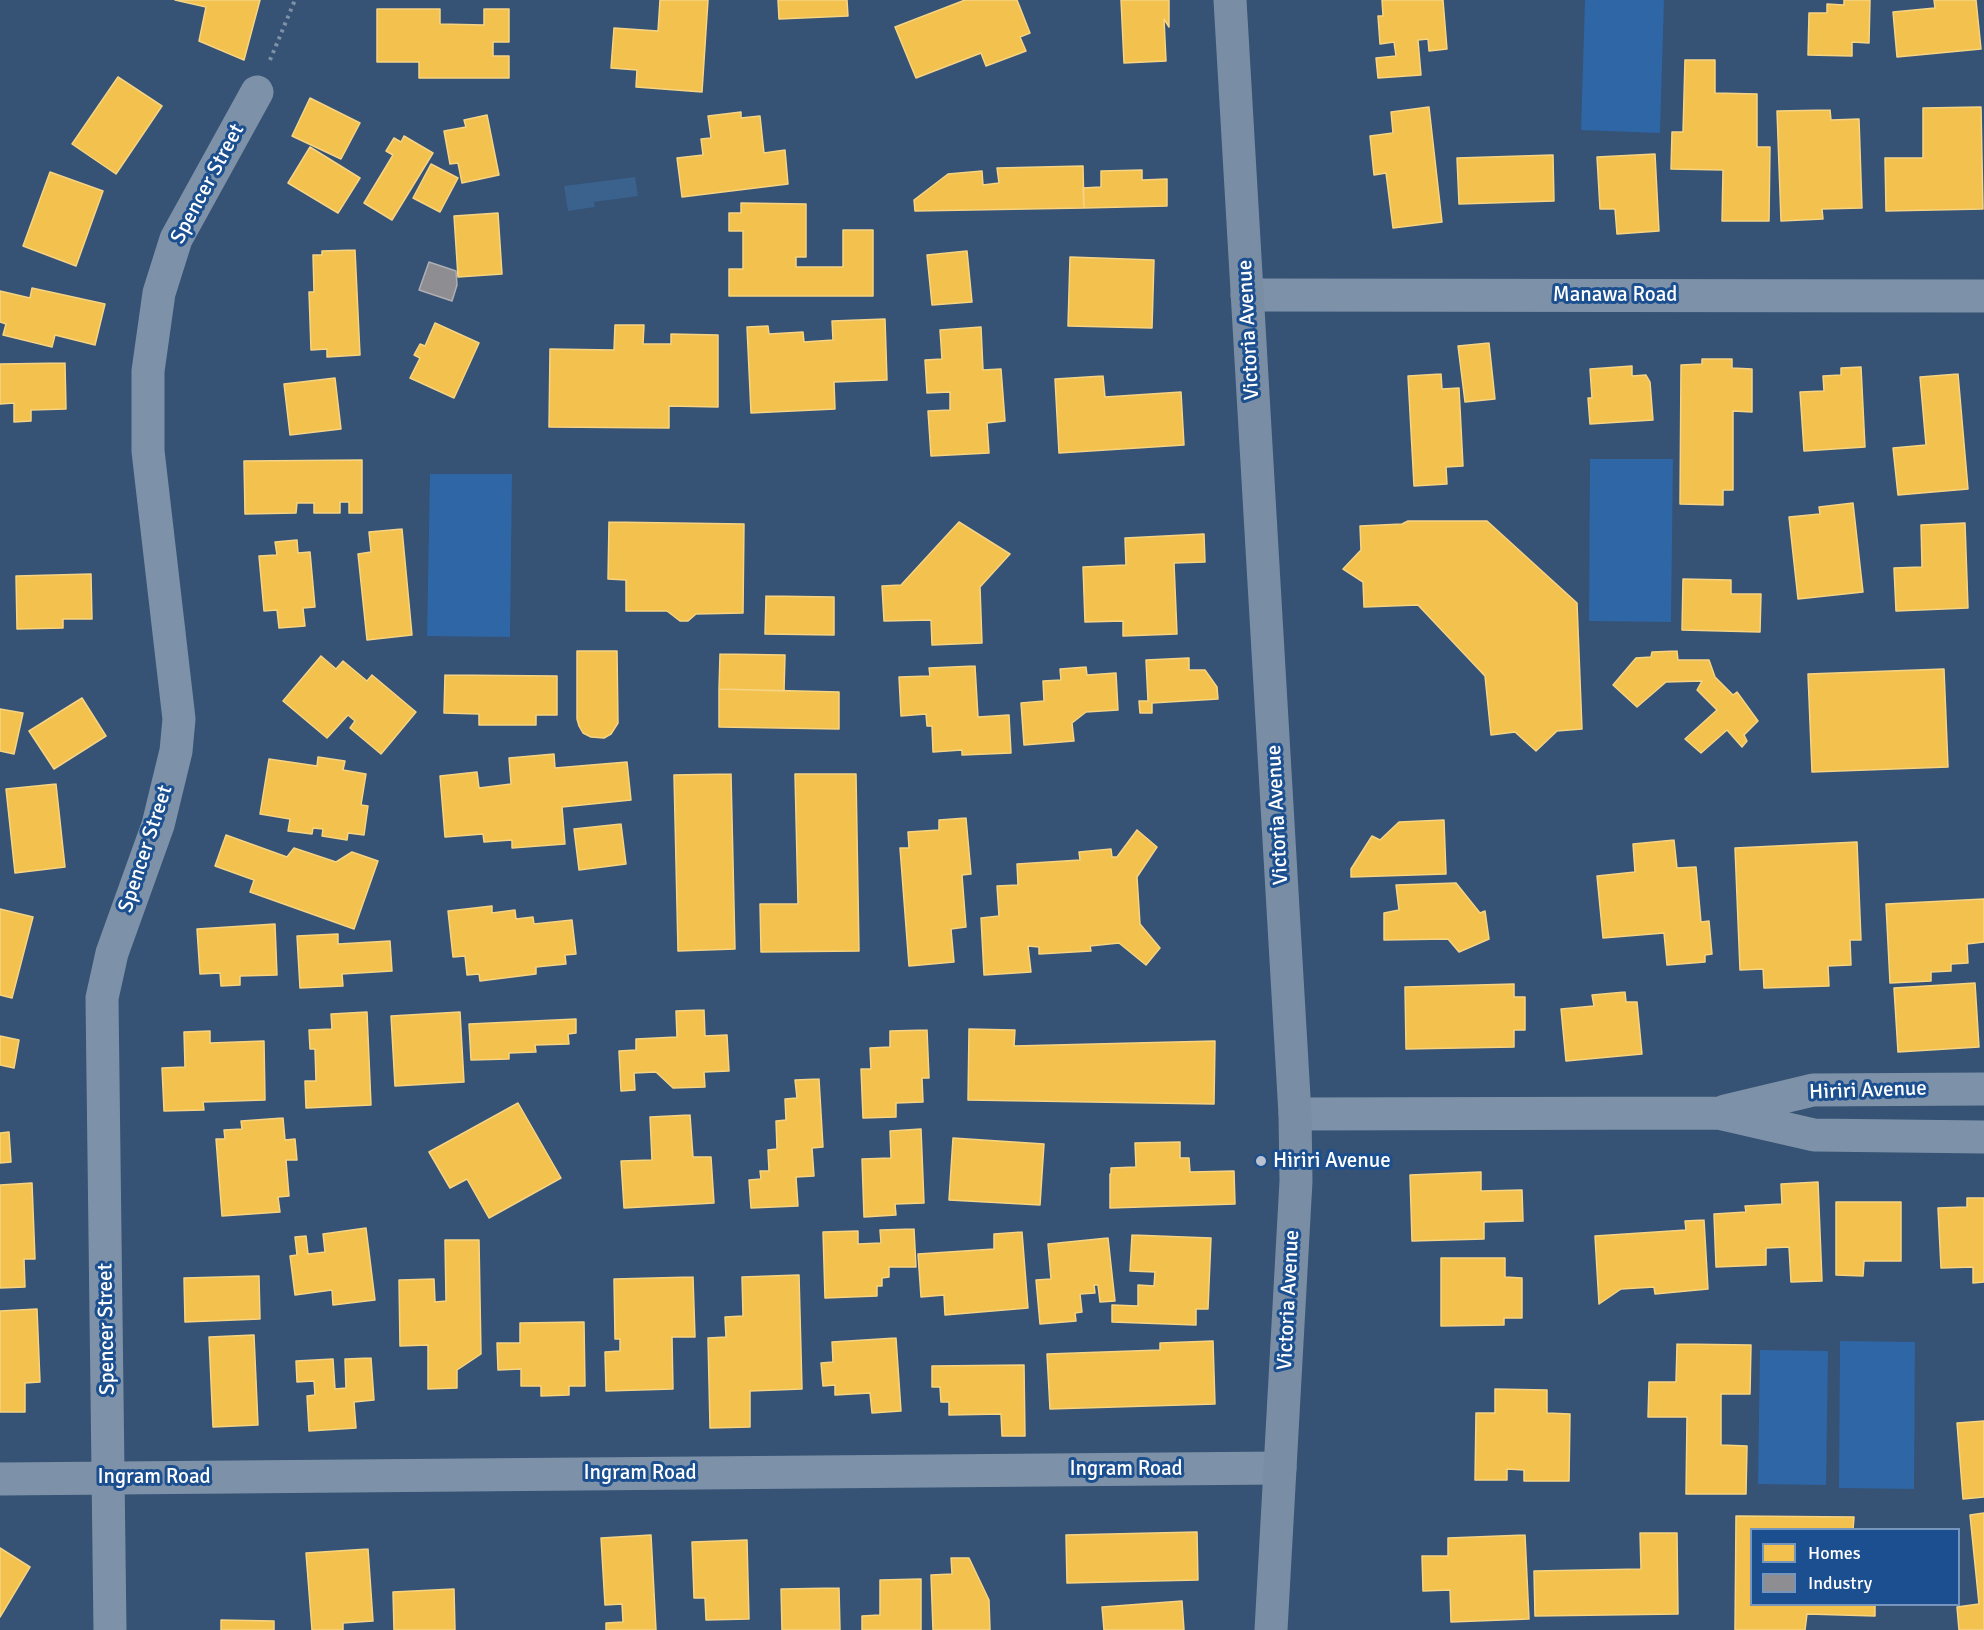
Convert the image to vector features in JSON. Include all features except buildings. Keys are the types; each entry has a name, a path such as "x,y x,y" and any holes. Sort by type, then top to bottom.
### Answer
{"main road":[{"name":"Victoria Avenue","path":"1230,0 1295,1114 1296,1181 1271,1630"}],"street":[{"name":"Spencer Street","path":"110,1630 102,998 112,953 158,825 176,751 179,719 148,451 148,371 159,292 176,239 256,92"},
{"name":"Manawa Road","path":"1247,295 1984,296"},
{"name":"Hiriri Avenue","path":"1718,1113 1813,1090 1984,1089"},
{"name":"Hiriri Avenue","path":"1295,1114 1718,1113 1814,1135 1984,1137"},
{"name":"Ingram Road","path":"0,1479 1280,1468"}],"path":[{"path":"256,92 295,0"}],"shaded area":[{"path":"1585,0 1664,0 1660,133 1581,130"},
{"path":"635,177 638,196 594,202 595,207 568,211 564,186"},
{"path":"1590,459 1673,459 1671,622 1589,621"},
{"path":"430,474 512,474 510,637 427,636"},
{"path":"1840,1341 1915,1342 1914,1489 1839,1488"},
{"path":"1760,1350 1828,1351 1826,1485 1758,1484"}],"place":[{"name":"Hiriri Avenue","path":"1261,1161"}]}
